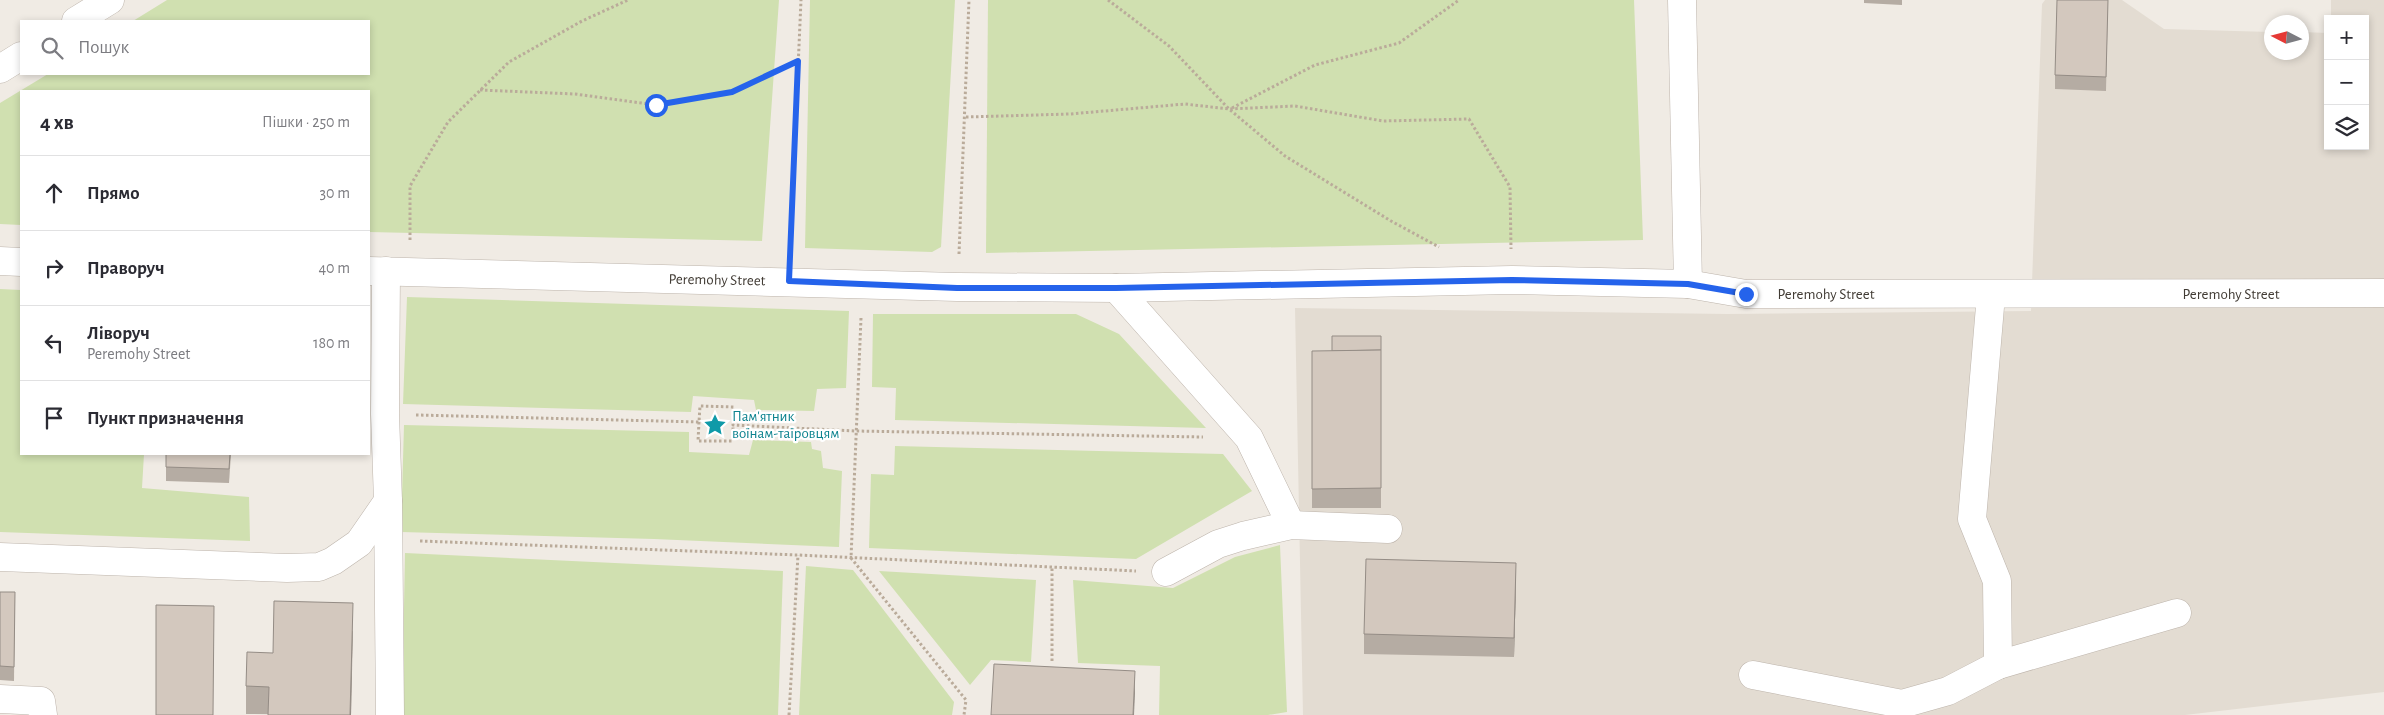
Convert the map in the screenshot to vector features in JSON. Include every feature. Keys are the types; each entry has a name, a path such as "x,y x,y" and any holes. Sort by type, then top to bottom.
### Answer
{"street":[{"path":"78,20 110,0"},
{"path":"1682,0 1688,284"},
{"path":"0,69 20,57"},
{"path":"0,261 20,262"},
{"path":"388,272 385,414 388,501 390,715"},
{"name":"Peremohy Street","path":"388,272 789,281 957,288 1116,288 1512,280 1688,284 1746,294 2384,293"},
{"path":"1116,288 1249,438 1291,524"},
{"path":"1991,295 1972,519 1997,581 1998,665"},
{"path":"0,558 286,568 318,567 333,562 359,543 388,501"},
{"path":"1166,572 1218,544 1291,524 1388,529"},
{"path":"1753,675 1902,704 1948,691 1998,665 2177,613"},
{"path":"0,699 41,701 43,715"}],"path":[{"path":"388,272 410,186 448,122 509,62 582,21 628,0"},
{"path":"789,281 801,0"},
{"path":"957,288 966,118 969,0"},
{"path":"1108,0 1169,46 1229,110 1285,156 1391,221 1460,258 1462,280"},
{"path":"1229,110 1315,65 1399,43 1459,0"},
{"path":"480,90 575,94 656,105 732,92 798,61"},
{"path":"966,118 1070,114 1185,104 1229,110 1295,106 1383,121 1469,119 1510,187 1512,280"},
{"path":"862,284 855,431 852,558 966,700 964,715"},
{"path":"700,406 734,407 733,441 698,441 699,422 700,406"},
{"path":"385,414 699,422"},
{"path":"733,425 855,431 1249,438"},
{"path":"388,540 798,555 1166,572"},
{"path":"789,715 798,555"},
{"path":"1052,568 1052,661"}],"shaded area":[{"path":"2045,0 2122,0 2164,29 2264,32 2264,60 2309,60 2309,32 2324,33 2324,150 2369,150 2369,15 2331,15 2331,0 2384,0 2384,692 2185,715 1303,715 1295,308 1727,314 2031,311 2042,4"}],"green space":[{"path":"167,0 779,0 762,241 370,232 370,90 22,90 46,75 370,75 370,20 135,20"},
{"path":"810,0 955,0 941,247 932,252 805,248"},
{"path":"988,0 1634,0 1643,240 986,253"},
{"path":"20,91 20,225 0,224 0,103"},
{"path":"0,289 20,290 20,455 144,455 142,488 249,497 250,541 0,532"},
{"path":"407,297 849,311 846,388 817,389 814,411 756,410 754,400 693,396 691,412 403,404"},
{"path":"873,314 1076,314 1119,334 1206,428 895,420 896,388 872,387"},
{"path":"404,425 689,432 689,452 749,455 753,440 811,442 812,449 821,451 823,468 842,471 839,547 654,539 401,532"},
{"path":"895,446 1223,454 1252,491 1136,559 869,548 871,474 894,475"},
{"path":"1280,545 1287,712 1268,715 1159,715 1160,666 1078,663 1073,580 1173,588 1235,557"},
{"path":"405,553 783,571 778,715 402,715"},
{"path":"806,566 853,570 954,702 952,715 799,715"},
{"path":"879,571 1036,580 1031,662 991,660 970,685"}],"building":[{"path":"2057,0 2108,0 2106,77 2055,75"},
{"path":"1332,336 1381,336 1381,350 1332,351"},
{"path":"1381,350 1381,488 1312,489 1312,351"},
{"path":"166,455 230,455 229,469 166,467"},
{"path":"1366,559 1516,563 1514,638 1364,634"},
{"path":"0,592 15,592 14,667 0,666"},
{"path":"274,601 353,603 350,715 268,715 269,687 246,686 247,652 273,653"},
{"path":"156,605 214,606 213,715 156,715"},
{"path":"994,664 1135,671 1133,715 991,715"}],"place":[{"name":"Пам'ятник воїнам-таїровцям","path":"715,425"}],"route":[{"path":"656,105 732,92 798,61 789,281 957,288 1116,288 1512,280 1688,284 1746,294"}]}
